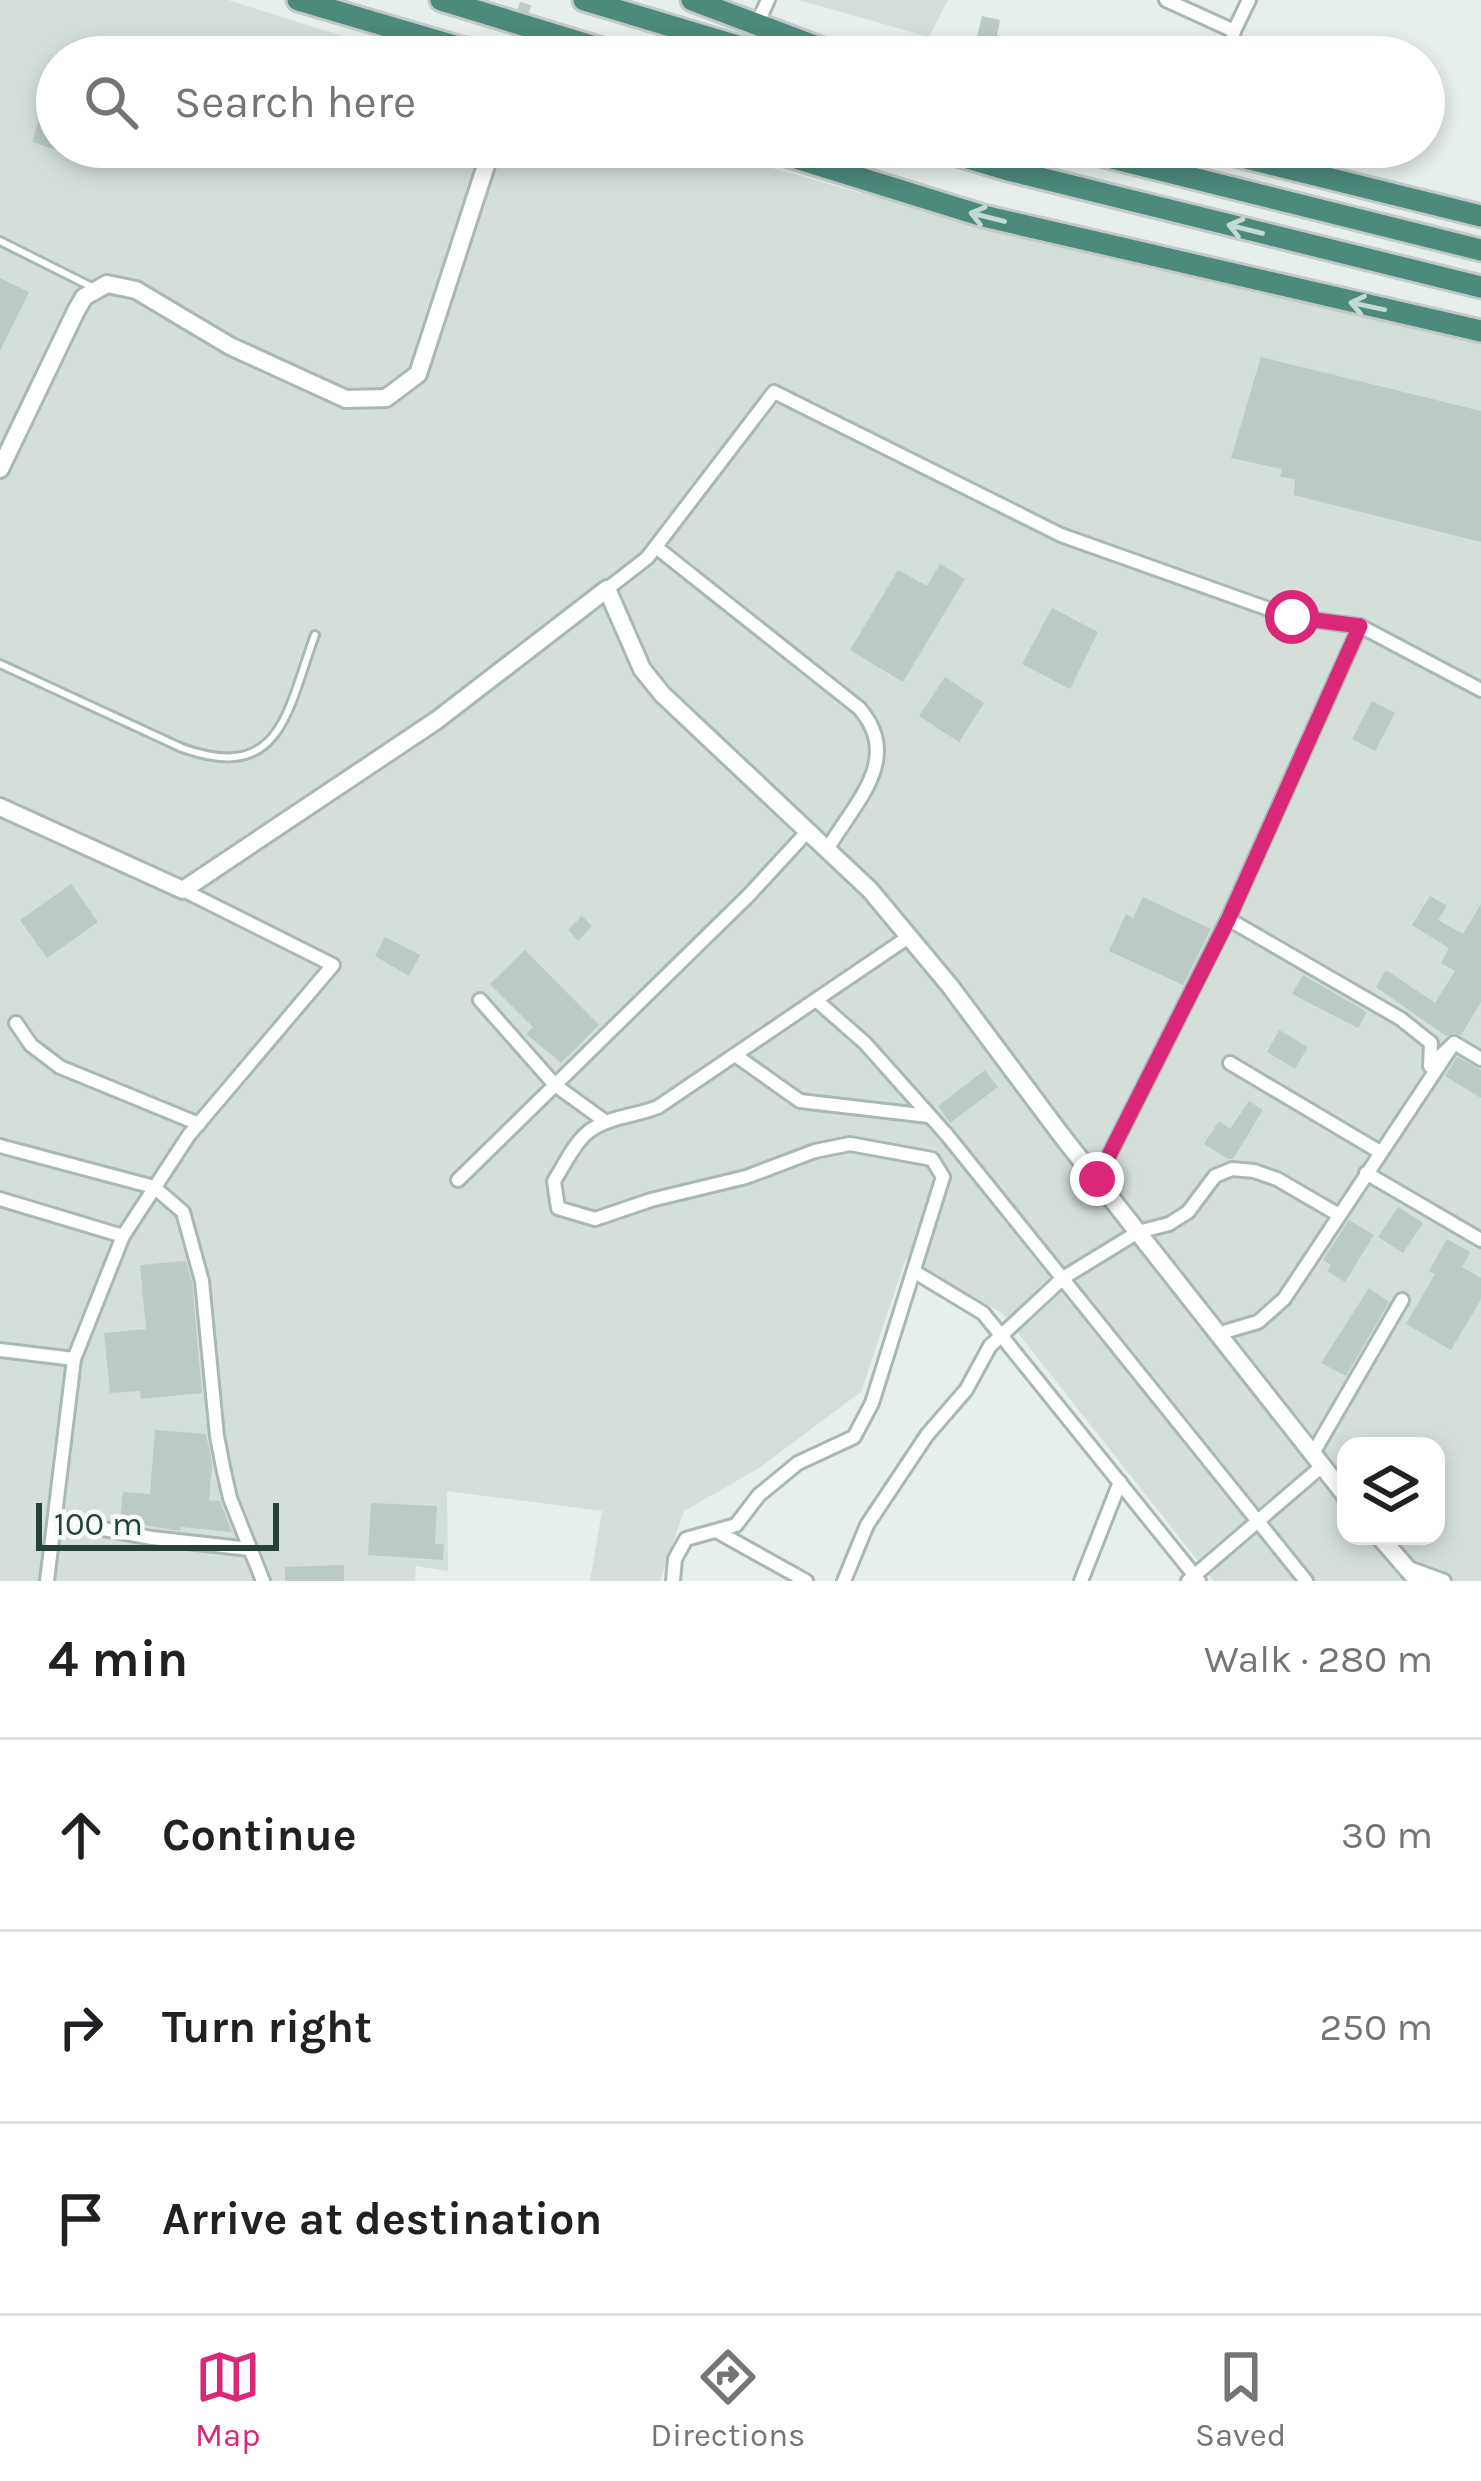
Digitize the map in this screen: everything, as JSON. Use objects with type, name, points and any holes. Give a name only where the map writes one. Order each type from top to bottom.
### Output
[{"type":"highway","points":[[298,0],[435,36]]},
{"type":"highway","points":[[441,0],[559,36]]},
{"type":"highway","points":[[584,0],[704,36]]},
{"type":"highway","points":[[692,0],[789,36]]},
{"type":"highway","points":[[828,168],[983,216],[1481,331]]},
{"type":"highway","points":[[1001,168],[1481,287]]},
{"type":"highway","points":[[1152,168],[1481,250]]},
{"type":"highway","points":[[1287,168],[1481,217]]},
{"type":"street","points":[[757,24],[768,0]]},
{"type":"street","points":[[1166,0],[1234,32]]},
{"type":"street","points":[[1233,36],[1249,0]]},
{"type":"street","points":[[0,469],[76,311],[107,284],[136,290],[230,346],[346,399],[386,398],[418,374],[485,168]]},
{"type":"street","points":[[183,890],[437,720],[608,589],[656,547],[774,392],[1061,536],[1292,617],[1360,626],[1481,690]]},
{"type":"street","points":[[656,547],[859,708],[875,726],[879,757],[828,848]]},
{"type":"street","points":[[608,589],[652,682],[870,890],[950,986],[1337,1485]]},
{"type":"street","points":[[1097,1179],[1228,920],[1360,626]]},
{"type":"street","points":[[0,807],[333,965],[166,1165],[122,1236],[74,1359],[47,1581]]},
{"type":"street","points":[[458,1180],[807,832]]},
{"type":"street","points":[[1228,920],[1401,1019],[1431,1043],[1430,1066],[1454,1043]]},
{"type":"street","points":[[673,1581],[675,1558],[686,1539],[736,1525],[759,1495],[799,1463],[854,1437],[872,1403],[944,1178],[932,1159],[850,1144],[595,1219],[558,1208],[554,1181],[586,1134],[606,1122],[658,1107],[908,938]]},
{"type":"street","points":[[480,1000],[555,1085],[606,1122]]},
{"type":"street","points":[[817,1000],[865,1043],[1048,1256],[1306,1581]]},
{"type":"street","points":[[16,1023],[31,1045],[60,1067],[199,1124]]},
{"type":"street","points":[[1454,1043],[1481,1059]]},
{"type":"street","points":[[1217,1334],[1258,1322],[1284,1299],[1454,1043]]},
{"type":"street","points":[[735,1055],[800,1101],[931,1117]]},
{"type":"street","points":[[1230,1063],[1380,1152]]},
{"type":"street","points":[[0,1146],[154,1187],[183,1212],[197,1262],[212,1355],[217,1436],[230,1498],[263,1581]]},
{"type":"street","points":[[844,1581],[867,1525],[927,1435],[966,1390],[990,1346],[1063,1278],[1138,1232],[1169,1224],[1188,1212],[1215,1176],[1232,1169],[1277,1179],[1339,1215]]},
{"type":"street","points":[[1366,1173],[1481,1240]]},
{"type":"street","points":[[0,1199],[122,1236]]},
{"type":"street","points":[[915,1272],[982,1313],[1002,1335],[1194,1579],[1317,1461],[1402,1300]]},
{"type":"street","points":[[0,1350],[74,1359]]},
{"type":"street","points":[[1082,1581],[1120,1482]]},
{"type":"street","points":[[55,1520],[250,1549]]},
{"type":"street","points":[[718,1532],[806,1581]]},
{"type":"street","points":[[1387,1545],[1412,1574],[1444,1581]]},
{"type":"lane","points":[[0,241],[96,289]]},
{"type":"lane","points":[[0,664],[182,748],[232,761],[267,745],[315,634]]},
{"type":"shaded area","points":[[0,0],[228,0],[342,36],[36,36],[36,168],[771,168],[1481,344],[1481,1581],[1214,1581],[1002,1313],[906,1258],[861,1392],[759,1468],[684,1511],[660,1581],[590,1581],[602,1511],[447,1491],[448,1571],[416,1566],[415,1581],[0,1581]]},
{"type":"shaded area","points":[[799,0],[948,0],[925,36]]},
{"type":"building","points":[[982,16],[1000,20],[997,36],[977,36]]},
{"type":"building","points":[[0,278],[29,292],[0,351]]},
{"type":"building","points":[[1261,357],[1481,411],[1481,542],[1294,495],[1295,479],[1280,477],[1282,469],[1231,458]]},
{"type":"building","points":[[940,564],[965,579],[903,682],[850,650],[898,570],[927,586]]},
{"type":"building","points":[[1052,608],[1098,632],[1070,689],[1022,664]]},
{"type":"building","points":[[945,677],[984,703],[959,742],[919,716]]},
{"type":"building","points":[[1372,701],[1395,713],[1375,751],[1352,739]]},
{"type":"building","points":[[71,884],[98,922],[47,958],[20,920]]},
{"type":"building","points":[[1430,896],[1447,906],[1438,920],[1463,934],[1481,904],[1481,1002],[1461,1035],[1446,1036],[1376,987],[1386,970],[1435,1003],[1455,971],[1441,963],[1449,948],[1412,925]]},
{"type":"building","points":[[1143,897],[1211,929],[1183,985],[1109,951],[1126,914],[1133,918]]},
{"type":"building","points":[[582,916],[592,926],[578,941],[568,930]]},
{"type":"building","points":[[385,937],[420,955],[409,976],[375,956]]},
{"type":"building","points":[[525,950],[599,1025],[561,1063],[526,1034],[533,1027],[490,984]]},
{"type":"building","points":[[1303,975],[1367,1012],[1358,1028],[1292,994]]},
{"type":"building","points":[[1279,1030],[1308,1047],[1295,1069],[1267,1052]]},
{"type":"building","points":[[1457,1057],[1481,1070],[1481,1098],[1445,1076]]},
{"type":"building","points":[[985,1070],[998,1087],[950,1123],[938,1106]]},
{"type":"building","points":[[1249,1101],[1263,1110],[1233,1159],[1204,1144],[1219,1121],[1230,1129]]},
{"type":"building","points":[[1398,1207],[1423,1223],[1403,1253],[1378,1237]]},
{"type":"building","points":[[1349,1220],[1374,1235],[1345,1282],[1327,1271],[1331,1265],[1323,1260]]},
{"type":"building","points":[[1447,1239],[1470,1252],[1462,1267],[1481,1278],[1481,1299],[1451,1350],[1406,1324],[1435,1274],[1429,1271]]},
{"type":"building","points":[[186,1261],[202,1393],[141,1399],[140,1391],[110,1393],[104,1333],[146,1329],[140,1265]]},
{"type":"building","points":[[1369,1288],[1389,1302],[1346,1376],[1321,1363]]},
{"type":"building","points":[[155,1430],[206,1434],[212,1464],[209,1500],[220,1501],[232,1532],[181,1527],[180,1531],[120,1521],[123,1492],[150,1494]]},
{"type":"building","points":[[371,1503],[437,1506],[435,1544],[444,1544],[443,1560],[368,1555]]},
{"type":"building","points":[[344,1565],[344,1581],[285,1581],[285,1567]]},
{"type":"tunnel","points":[[515,36],[527,0]]},
{"type":"route","points":[[1097,1179],[1228,920],[1360,626],[1292,617]]}]
